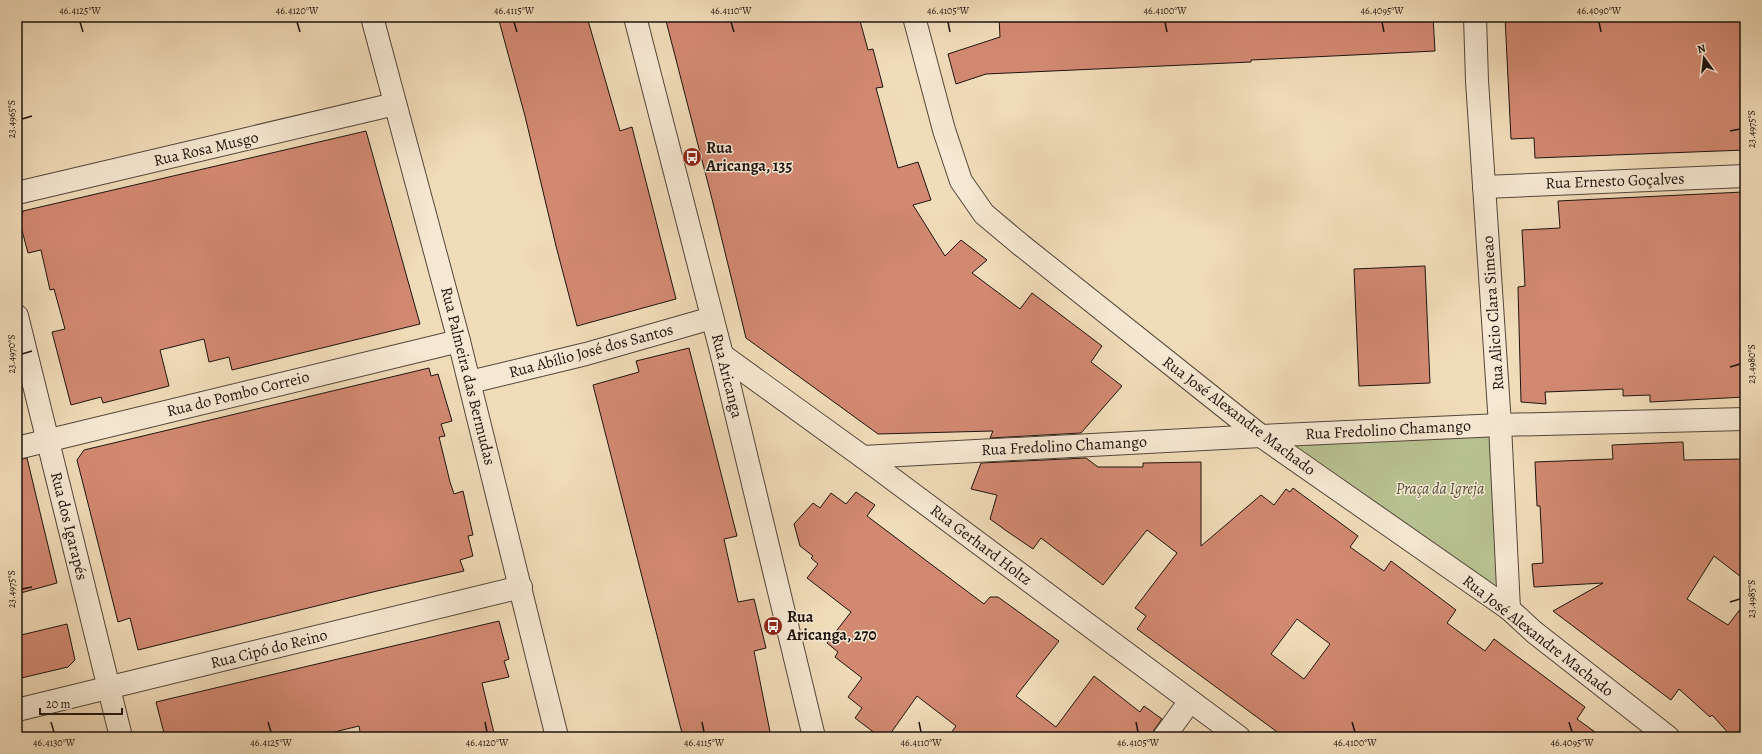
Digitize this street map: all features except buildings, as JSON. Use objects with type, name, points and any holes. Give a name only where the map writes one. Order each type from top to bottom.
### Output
[{"type":"street","name":"Rua Palmeira das Bermudas","points":[[372,17],[470,382],[557,737]]},
{"type":"street","name":"Rua Aricanga","points":[[634,17],[722,355],[814,737]]},
{"type":"street","name":"Rua José Alexandre Machado","points":[[914,17],[944,130],[961,181],[984,214],[1261,436],[1509,609],[1534,632],[1668,737]]},
{"type":"street","name":"Rua Alicio Clara Simeao","points":[[1475,17],[1484,187],[1500,425],[1509,609]]},
{"type":"street","name":"Rua Rosa Musgo","points":[[17,193],[395,104]]},
{"type":"street","name":"Rua Ernesto Goçalves","points":[[1484,187],[1745,176]]},
{"type":"street","name":"Rua dos Igarapés","points":[[17,316],[121,737]]},
{"type":"street","name":"Rua Abílio José dos Santos","points":[[470,382],[586,354],[712,318]]},
{"type":"street","name":"Rua do Pombo Correio","points":[[17,448],[459,341]]},
{"type":"street","name":"Rua Gerhard Holtz","points":[[722,355],[863,457],[1239,737]]},
{"type":"street","name":"Rua Fredolino Chamango","points":[[863,457],[1500,425],[1745,420]]},
{"type":"street","name":"Rua Cipó do Reino","points":[[17,710],[521,587]]},
{"type":"street","points":[[1164,737],[1190,701]]},
{"type":"green space","name":"Praça da Igreja","points":[[1493,431],[1503,599],[1265,438]]},
{"type":"place","name":"Rua Aricanga, 135","points":[[692,157]]},
{"type":"place","name":"Rua Aricanga, 270","points":[[773,626]]}]
